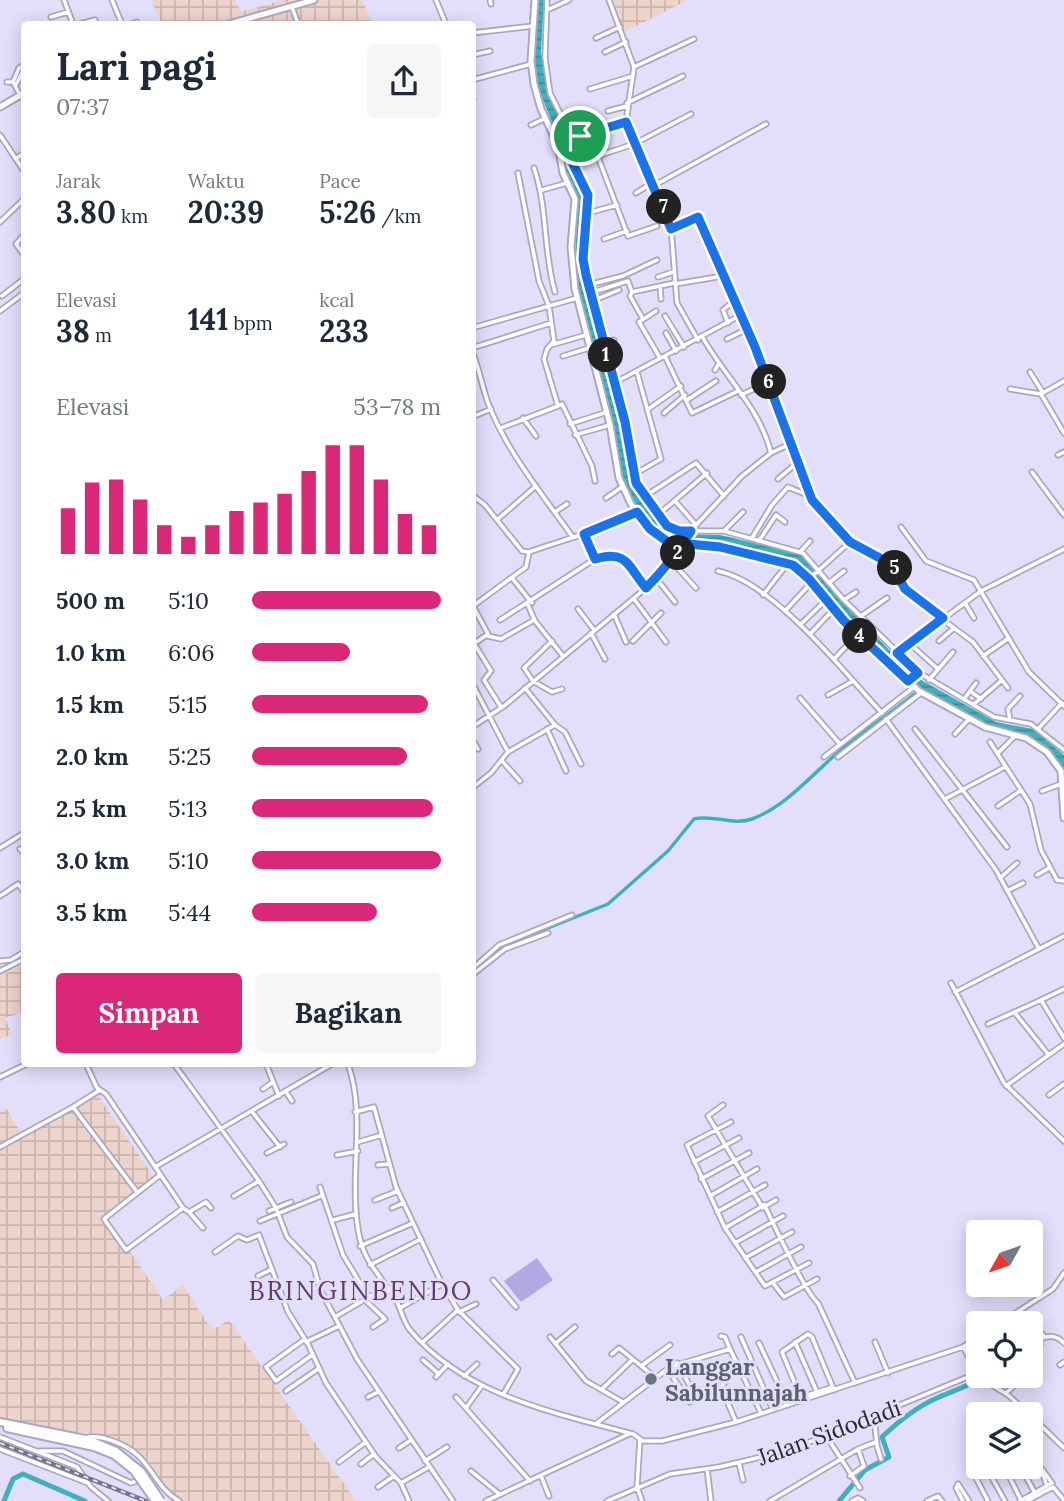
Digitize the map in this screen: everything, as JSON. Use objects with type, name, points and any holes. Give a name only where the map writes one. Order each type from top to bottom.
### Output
[{"type":"highway","points":[[0,1424],[82,1439],[115,1453],[141,1471],[161,1501]]},
{"type":"highway","points":[[0,1424],[115,1453],[134,1471],[155,1501]]},
{"type":"main road","points":[[240,21],[314,0]]},
{"type":"main road","points":[[535,0],[531,64],[538,100],[555,136],[560,164],[575,199],[571,258],[577,299],[607,412],[622,487],[637,512],[661,538],[683,545],[720,547],[789,562],[810,580],[834,610],[917,690],[989,729],[1016,735],[1047,752],[1059,768],[1063,783],[1064,818]]},
{"type":"main road","points":[[0,107],[21,95]]},
{"type":"street","points":[[65,0],[72,21]]},
{"type":"street","points":[[112,0],[121,21]]},
{"type":"street","points":[[436,0],[445,21]]},
{"type":"street","points":[[547,0],[545,58],[548,85],[570,139],[573,164],[587,190],[588,213],[583,259],[627,435],[633,475],[644,497],[672,529],[690,532],[724,531],[800,552],[916,674],[994,717],[1029,724],[1064,750]]},
{"type":"street","points":[[547,10],[569,0]]},
{"type":"street","points":[[609,0],[634,67],[626,122],[671,229],[677,306],[757,415],[771,453]]},
{"type":"street","points":[[292,7],[297,21]]},
{"type":"street","points":[[51,16],[68,12]]},
{"type":"street","points":[[476,33],[533,26]]},
{"type":"street","points":[[596,38],[620,27]]},
{"type":"street","points":[[634,67],[694,38]]},
{"type":"street","points":[[604,52],[626,42]]},
{"type":"street","points":[[476,54],[491,51]]},
{"type":"street","points":[[476,79],[531,64]]},
{"type":"street","points":[[14,84],[21,68]]},
{"type":"street","points":[[590,89],[633,76]]},
{"type":"street","points":[[608,111],[627,105],[683,76]]},
{"type":"street","points":[[7,82],[14,84],[21,93]]},
{"type":"street","points":[[573,164],[634,144],[691,114]]},
{"type":"street","points":[[531,125],[546,118]]},
{"type":"street","points":[[570,139],[626,122]]},
{"type":"street","points":[[636,193],[766,124]]},
{"type":"street","points":[[0,135],[21,165]]},
{"type":"street","points":[[17,158],[21,155]]},
{"type":"street","points":[[598,157],[629,237],[657,226]]},
{"type":"street","points":[[534,168],[542,190],[547,262],[555,292]]},
{"type":"street","points":[[518,173],[539,281],[549,306],[554,339],[544,362],[558,405]]},
{"type":"street","points":[[542,190],[568,183]]},
{"type":"street","points":[[0,222],[21,202]]},
{"type":"street","points":[[588,213],[617,205]]},
{"type":"street","points":[[671,229],[699,218],[769,382],[790,444],[816,505],[850,542],[891,564],[905,589],[973,642],[1008,688]]},
{"type":"street","points":[[604,239],[627,231]]},
{"type":"street","points":[[588,285],[622,276],[657,260]]},
{"type":"street","points":[[658,277],[673,272]]},
{"type":"street","points":[[632,292],[723,276]]},
{"type":"street","points":[[2,296],[21,281]]},
{"type":"street","points":[[590,293],[626,281],[632,292],[630,296],[643,319]]},
{"type":"street","points":[[660,286],[661,299]]},
{"type":"street","points":[[593,301],[619,290]]},
{"type":"street","points":[[0,311],[21,295]]},
{"type":"street","points":[[476,327],[577,299]]},
{"type":"street","points":[[728,323],[723,310],[734,301]]},
{"type":"street","points":[[656,311],[639,324],[660,359]]},
{"type":"street","points":[[614,383],[741,315]]},
{"type":"street","points":[[665,316],[684,347]]},
{"type":"street","points":[[476,349],[551,323]]},
{"type":"street","points":[[727,339],[747,329]]},
{"type":"street","points":[[666,333],[676,351]]},
{"type":"street","points":[[549,346],[586,335]]},
{"type":"street","points":[[603,344],[614,340]]},
{"type":"street","points":[[563,356],[589,348]]},
{"type":"street","points":[[665,356],[691,412],[696,413],[769,382]]},
{"type":"street","points":[[476,361],[491,409],[518,462],[572,536]]},
{"type":"street","points":[[715,370],[718,365]]},
{"type":"street","points":[[633,475],[661,460],[657,436],[637,372]]},
{"type":"street","points":[[1030,372],[1064,433]]},
{"type":"street","points":[[664,414],[686,397],[716,381]]},
{"type":"street","points":[[1010,389],[1042,394],[1064,381]]},
{"type":"street","points":[[648,410],[681,386]]},
{"type":"street","points":[[501,428],[562,404],[575,436],[592,466],[595,481]]},
{"type":"street","points":[[476,415],[491,409]]},
{"type":"street","points":[[570,424],[607,412]]},
{"type":"street","points":[[523,418],[536,436]]},
{"type":"street","points":[[575,436],[610,425]]},
{"type":"street","points":[[476,724],[525,688],[646,588],[672,562],[696,524],[724,496],[771,453],[790,444]]},
{"type":"street","points":[[1058,455],[1064,452]]},
{"type":"street","points":[[778,479],[798,462]]},
{"type":"street","points":[[644,497],[695,463],[707,473],[724,496]]},
{"type":"street","points":[[1032,472],[1064,514]]},
{"type":"street","points":[[658,516],[707,473]]},
{"type":"street","points":[[497,520],[536,486]]},
{"type":"street","points":[[606,498],[622,487]]},
{"type":"street","points":[[752,539],[772,505],[787,489],[805,494],[809,492]]},
{"type":"street","points":[[476,499],[522,551],[529,552],[584,534],[637,512]]},
{"type":"street","points":[[675,500],[696,524]]},
{"type":"street","points":[[555,512],[566,504]]},
{"type":"street","points":[[724,531],[743,512]]},
{"type":"street","points":[[760,541],[776,515],[785,522]]},
{"type":"street","points":[[901,527],[926,561],[970,577],[1038,683],[1063,704],[1038,729]]},
{"type":"street","points":[[584,534],[595,559]]},
{"type":"street","points":[[800,552],[810,541]]},
{"type":"street","points":[[785,611],[810,580],[850,542]]},
{"type":"street","points":[[897,653],[981,591],[1064,548]]},
{"type":"street","points":[[476,605],[528,565],[529,552]]},
{"type":"street","points":[[500,621],[530,604],[595,559],[609,555],[625,559],[646,588]]},
{"type":"street","points":[[672,562],[696,588]]},
{"type":"street","points":[[763,595],[789,562]]},
{"type":"street","points":[[718,571],[739,579],[785,611],[835,659],[881,713]]},
{"type":"street","points":[[830,582],[845,571]]},
{"type":"street","points":[[512,578],[530,604],[534,620],[563,656]]},
{"type":"street","points":[[656,578],[675,602]]},
{"type":"street","points":[[844,600],[856,592]]},
{"type":"street","points":[[633,598],[666,642]]},
{"type":"street","points":[[860,616],[887,598]]},
{"type":"street","points":[[800,625],[826,600]]},
{"type":"street","points":[[965,603],[974,618]]},
{"type":"street","points":[[578,609],[593,631],[605,659]]},
{"type":"street","points":[[476,610],[488,636]]},
{"type":"street","points":[[810,634],[834,610]]},
{"type":"street","points":[[633,641],[652,625],[661,613]]},
{"type":"street","points":[[614,614],[626,642]]},
{"type":"street","points":[[476,644],[488,636],[501,639],[534,620]]},
{"type":"street","points":[[939,641],[954,628]]},
{"type":"street","points":[[835,659],[858,634]]},
{"type":"street","points":[[983,656],[1009,638]]},
{"type":"street","points":[[552,641],[524,666],[533,681],[552,692],[562,689]]},
{"type":"street","points":[[909,643],[938,668]]},
{"type":"street","points":[[476,648],[491,671],[485,680],[501,707]]},
{"type":"street","points":[[929,680],[953,652]]},
{"type":"street","points":[[909,680],[916,674]]},
{"type":"street","points":[[974,704],[1002,680]]},
{"type":"street","points":[[828,695],[853,681]]},
{"type":"street","points":[[964,699],[976,683]]},
{"type":"street","points":[[525,688],[555,725],[565,732],[582,764]]},
{"type":"street","points":[[824,757],[881,713],[917,690]]},
{"type":"street","points":[[838,757],[887,719],[917,690]]},
{"type":"street","points":[[971,691],[981,699]]},
{"type":"street","points":[[476,692],[508,752]]},
{"type":"street","points":[[1010,720],[1008,709],[1020,696]]},
{"type":"street","points":[[800,698],[840,744]]},
{"type":"street","points":[[955,734],[970,718]]},
{"type":"street","points":[[887,719],[1000,878],[1039,949]]},
{"type":"street","points":[[476,784],[508,752],[555,725]]},
{"type":"street","points":[[547,729],[566,771]]},
{"type":"street","points":[[915,729],[1007,847]]},
{"type":"street","points":[[998,753],[1016,735]]},
{"type":"street","points":[[990,742],[1030,804],[1041,850],[1049,868],[1057,880],[1064,881]]},
{"type":"street","points":[[476,745],[478,749]]},
{"type":"street","points":[[502,761],[520,781]]},
{"type":"street","points":[[945,799],[1005,767]]},
{"type":"street","points":[[1042,790],[1063,783]]},
{"type":"street","points":[[998,806],[1020,791]]},
{"type":"street","points":[[0,848],[21,835]]},
{"type":"street","points":[[1000,878],[1017,863]]},
{"type":"street","points":[[1037,875],[1049,868]]},
{"type":"street","points":[[1007,891],[1023,883]]},
{"type":"street","points":[[0,896],[18,884],[21,887]]},
{"type":"street","points":[[476,965],[499,945],[572,915]]},
{"type":"street","points":[[476,972],[505,948],[548,933]]},
{"type":"street","points":[[956,992],[1064,936]]},
{"type":"street","points":[[0,961],[21,957]]},
{"type":"street","points":[[0,971],[21,957]]},
{"type":"street","points":[[951,983],[1006,1086],[1064,1141]]},
{"type":"street","points":[[988,1024],[1064,989]]},
{"type":"street","points":[[1041,1000],[1064,1038]]},
{"type":"street","points":[[1015,1013],[1048,1054]]},
{"type":"street","points":[[1006,1086],[1064,1044]]},
{"type":"street","points":[[0,1077],[21,1067]]},
{"type":"street","points":[[88,1067],[100,1090],[106,1094],[183,1208],[203,1228]]},
{"type":"street","points":[[176,1067],[259,1181],[277,1210],[287,1237],[313,1264],[320,1289],[339,1326],[378,1392],[453,1501]]},
{"type":"street","points":[[267,1067],[279,1096]]},
{"type":"street","points":[[155,1167],[306,1083],[328,1067]]},
{"type":"street","points":[[349,1067],[355,1088],[358,1143],[356,1214],[360,1246],[369,1266],[400,1308],[407,1325],[448,1364],[481,1387],[638,1437],[637,1487],[642,1501]]},
{"type":"street","points":[[263,1089],[273,1082]]},
{"type":"street","points":[[1049,1095],[1064,1084]]},
{"type":"street","points":[[0,1147],[100,1090]]},
{"type":"street","points":[[286,1092],[292,1101]]},
{"type":"street","points":[[723,1105],[707,1115],[751,1192],[764,1206],[798,1269],[809,1296],[818,1303],[855,1383]]},
{"type":"street","points":[[73,1107],[137,1192]]},
{"type":"street","points":[[355,1110],[373,1107],[398,1191],[442,1284],[459,1311],[518,1369],[503,1395]]},
{"type":"street","points":[[253,1112],[282,1146],[267,1153]]},
{"type":"street","points":[[731,1122],[687,1146],[725,1228],[765,1286],[809,1263]]},
{"type":"street","points":[[358,1143],[382,1135]]},
{"type":"street","points":[[694,1162],[739,1138]]},
{"type":"street","points":[[337,1156],[358,1151]]},
{"type":"street","points":[[701,1180],[749,1153]]},
{"type":"street","points":[[378,1165],[389,1164]]},
{"type":"street","points":[[710,1196],[757,1169]]},
{"type":"street","points":[[160,1175],[104,1219],[126,1250],[183,1208]]},
{"type":"street","points":[[234,1196],[259,1181]]},
{"type":"street","points":[[717,1212],[765,1185]]},
{"type":"street","points":[[320,1187],[343,1255],[367,1299],[385,1319],[373,1327]]},
{"type":"street","points":[[375,1200],[398,1191]]},
{"type":"street","points":[[269,1211],[321,1196]]},
{"type":"street","points":[[764,1206],[769,1198]]},
{"type":"street","points":[[725,1228],[776,1200]]},
{"type":"street","points":[[189,1212],[205,1202],[211,1208]]},
{"type":"street","points":[[260,1221],[291,1202]]},
{"type":"street","points":[[392,1208],[403,1203]]},
{"type":"street","points":[[333,1220],[356,1214]]},
{"type":"street","points":[[735,1243],[783,1216]]},
{"type":"street","points":[[360,1246],[412,1223]]},
{"type":"street","points":[[745,1258],[792,1232]]},
{"type":"street","points":[[215,1252],[238,1236],[247,1240],[258,1235],[288,1312],[318,1369],[374,1454],[401,1483],[409,1501]]},
{"type":"street","points":[[369,1266],[421,1239]]},
{"type":"street","points":[[756,1272],[802,1247]]},
{"type":"street","points":[[258,1276],[272,1269]]},
{"type":"street","points":[[1047,1338],[1020,1310],[1053,1289],[1064,1273]]},
{"type":"street","points":[[773,1283],[782,1297],[817,1279]]},
{"type":"street","points":[[493,1280],[516,1307]]},
{"type":"street","points":[[400,1308],[442,1284]]},
{"type":"street","points":[[335,1317],[386,1287]]},
{"type":"street","points":[[422,1342],[459,1311],[476,1304]]},
{"type":"street","points":[[312,1355],[276,1381],[266,1367],[305,1340],[339,1326]]},
{"type":"street","points":[[556,1343],[575,1327]]},
{"type":"street","points":[[811,1335],[834,1389],[817,1392],[802,1399],[782,1354],[783,1350],[795,1342],[811,1335]]},
{"type":"street","points":[[721,1336],[725,1337],[761,1413]]},
{"type":"street","points":[[550,1337],[586,1381],[624,1402]]},
{"type":"street","points":[[741,1337],[773,1409]]},
{"type":"street","points":[[1043,1339],[1061,1340]]},
{"type":"street","points":[[795,1342],[817,1392]]},
{"type":"street","points":[[874,1342],[888,1373]]},
{"type":"street","points":[[760,1343],[788,1405]]},
{"type":"street","points":[[641,1366],[670,1345]]},
{"type":"street","points":[[964,1347],[966,1351]]},
{"type":"street","name":"Jalan Sidodadi","points":[[638,1437],[662,1441],[736,1422],[964,1347]]},
{"type":"street","points":[[611,1354],[619,1348],[656,1378]]},
{"type":"street","points":[[597,1423],[677,1363],[730,1349]]},
{"type":"street","points":[[423,1360],[438,1375],[448,1364]]},
{"type":"street","points":[[601,1389],[632,1360]]},
{"type":"street","points":[[667,1369],[690,1402],[697,1398],[677,1363]]},
{"type":"street","points":[[464,1376],[477,1364]]},
{"type":"street","points":[[286,1391],[318,1369]]},
{"type":"street","points":[[726,1381],[721,1387],[736,1422]]},
{"type":"street","name":"Jalan Sidodadi","points":[[607,1501],[670,1474],[739,1463],[790,1450],[966,1381]]},
{"type":"street","points":[[466,1408],[481,1387]]},
{"type":"street","points":[[997,1388],[1015,1402]]},
{"type":"street","points":[[1005,1393],[1011,1388]]},
{"type":"street","points":[[368,1397],[378,1392]]},
{"type":"street","points":[[456,1397],[530,1481]]},
{"type":"street","points":[[874,1416],[876,1442],[881,1459]]},
{"type":"street","points":[[1043,1428],[1064,1448]]},
{"type":"street","points":[[486,1501],[498,1493],[530,1481],[631,1433]]},
{"type":"street","points":[[825,1434],[857,1485]]},
{"type":"street","points":[[82,1439],[92,1436],[121,1445],[142,1457],[169,1494],[179,1501]]},
{"type":"street","points":[[0,1437],[77,1467],[88,1483],[108,1501]]},
{"type":"street","points":[[399,1448],[411,1440]]},
{"type":"street","points":[[339,1462],[366,1442]]},
{"type":"street","points":[[770,1501],[858,1449],[876,1442]]},
{"type":"street","points":[[425,1461],[447,1447]]},
{"type":"street","points":[[0,1449],[88,1483]]},
{"type":"street","points":[[850,1476],[864,1466],[858,1449]]},
{"type":"street","points":[[38,1451],[64,1451],[131,1483],[152,1471]]},
{"type":"street","points":[[361,1464],[374,1454]]},
{"type":"street","points":[[739,1463],[743,1480]]},
{"type":"street","points":[[401,1483],[429,1467]]},
{"type":"street","points":[[707,1469],[710,1501]]},
{"type":"street","points":[[988,1501],[975,1476],[986,1469],[1005,1501]]},
{"type":"street","points":[[471,1471],[498,1493]]},
{"type":"street","points":[[1010,1479],[1021,1501],[1047,1486],[1043,1475]]},
{"type":"street","points":[[378,1487],[394,1476]]},
{"type":"street","points":[[541,1476],[549,1496]]},
{"type":"street","points":[[1027,1479],[1035,1493]]},
{"type":"street","points":[[963,1501],[956,1488],[958,1484],[969,1501]]},
{"type":"street","points":[[1028,1501],[1054,1488],[1064,1500]]},
{"type":"street","points":[[1041,1493],[1046,1501]]},
{"type":"street","points":[[927,1501],[937,1496],[942,1501]]},
{"type":"street","points":[[852,1501],[858,1498],[863,1501]]},
{"type":"shaded area","points":[[151,0],[235,0],[241,12],[282,0],[363,0],[371,21],[161,21]]},
{"type":"shaded area","points":[[537,0],[544,0],[541,52],[545,77],[553,106],[567,133],[569,153],[585,187],[588,203],[580,263],[614,397],[631,484],[666,529],[681,534],[720,535],[797,553],[813,565],[835,595],[916,677],[996,722],[1033,729],[1064,755],[1064,777],[1052,753],[1044,746],[978,723],[916,687],[914,682],[838,613],[790,561],[716,545],[670,542],[653,529],[632,503],[622,476],[617,442],[574,275],[578,205],[576,192],[563,166],[558,137],[537,85],[533,58]]},
{"type":"shaded area","points":[[610,0],[688,0],[624,32]]},
{"type":"shaded area","points":[[21,966],[21,1013],[5,1018],[12,1035],[0,1039],[0,976]]},
{"type":"shaded area","points":[[97,1094],[156,1180],[108,1219],[163,1300],[183,1285],[212,1330],[229,1320],[356,1501],[170,1501],[146,1458],[113,1440],[88,1433],[40,1429],[0,1419],[0,1111],[6,1108],[21,1133]]},
{"type":"shaded area","points":[[537,1258],[553,1280],[521,1302],[504,1281]]},
{"type":"waterway","points":[[476,968],[493,953],[513,942],[608,904],[668,851],[694,819],[745,821],[777,806],[850,742],[918,691]]},
{"type":"waterway","points":[[16,958],[21,956]]},
{"type":"waterway","points":[[839,1501],[865,1470],[889,1457],[882,1437],[895,1425],[922,1406],[966,1386]]},
{"type":"waterway","points":[[4,1501],[13,1479],[23,1474],[85,1501]]},
{"type":"railway","points":[[0,1443],[146,1501]]},
{"type":"place","name":"Langgar Sabilunnajah","points":[[651,1379]]},
{"type":"district","name":"BRINGINBENDO","points":[[361,1290]]},
{"type":"route","points":[[580,136],[570,139],[573,164],[588,195],[583,259],[602,342],[625,422],[633,475],[638,489],[667,526],[679,531],[691,531],[683,545],[672,562],[646,588],[620,556],[609,555],[595,559],[584,534],[637,512],[650,529],[668,542],[683,545],[720,547],[789,562],[802,571],[844,621],[908,681],[918,673],[897,653],[943,618],[912,597],[891,564],[850,542],[812,500],[755,347],[698,217],[671,229],[626,122],[580,136]]}]
